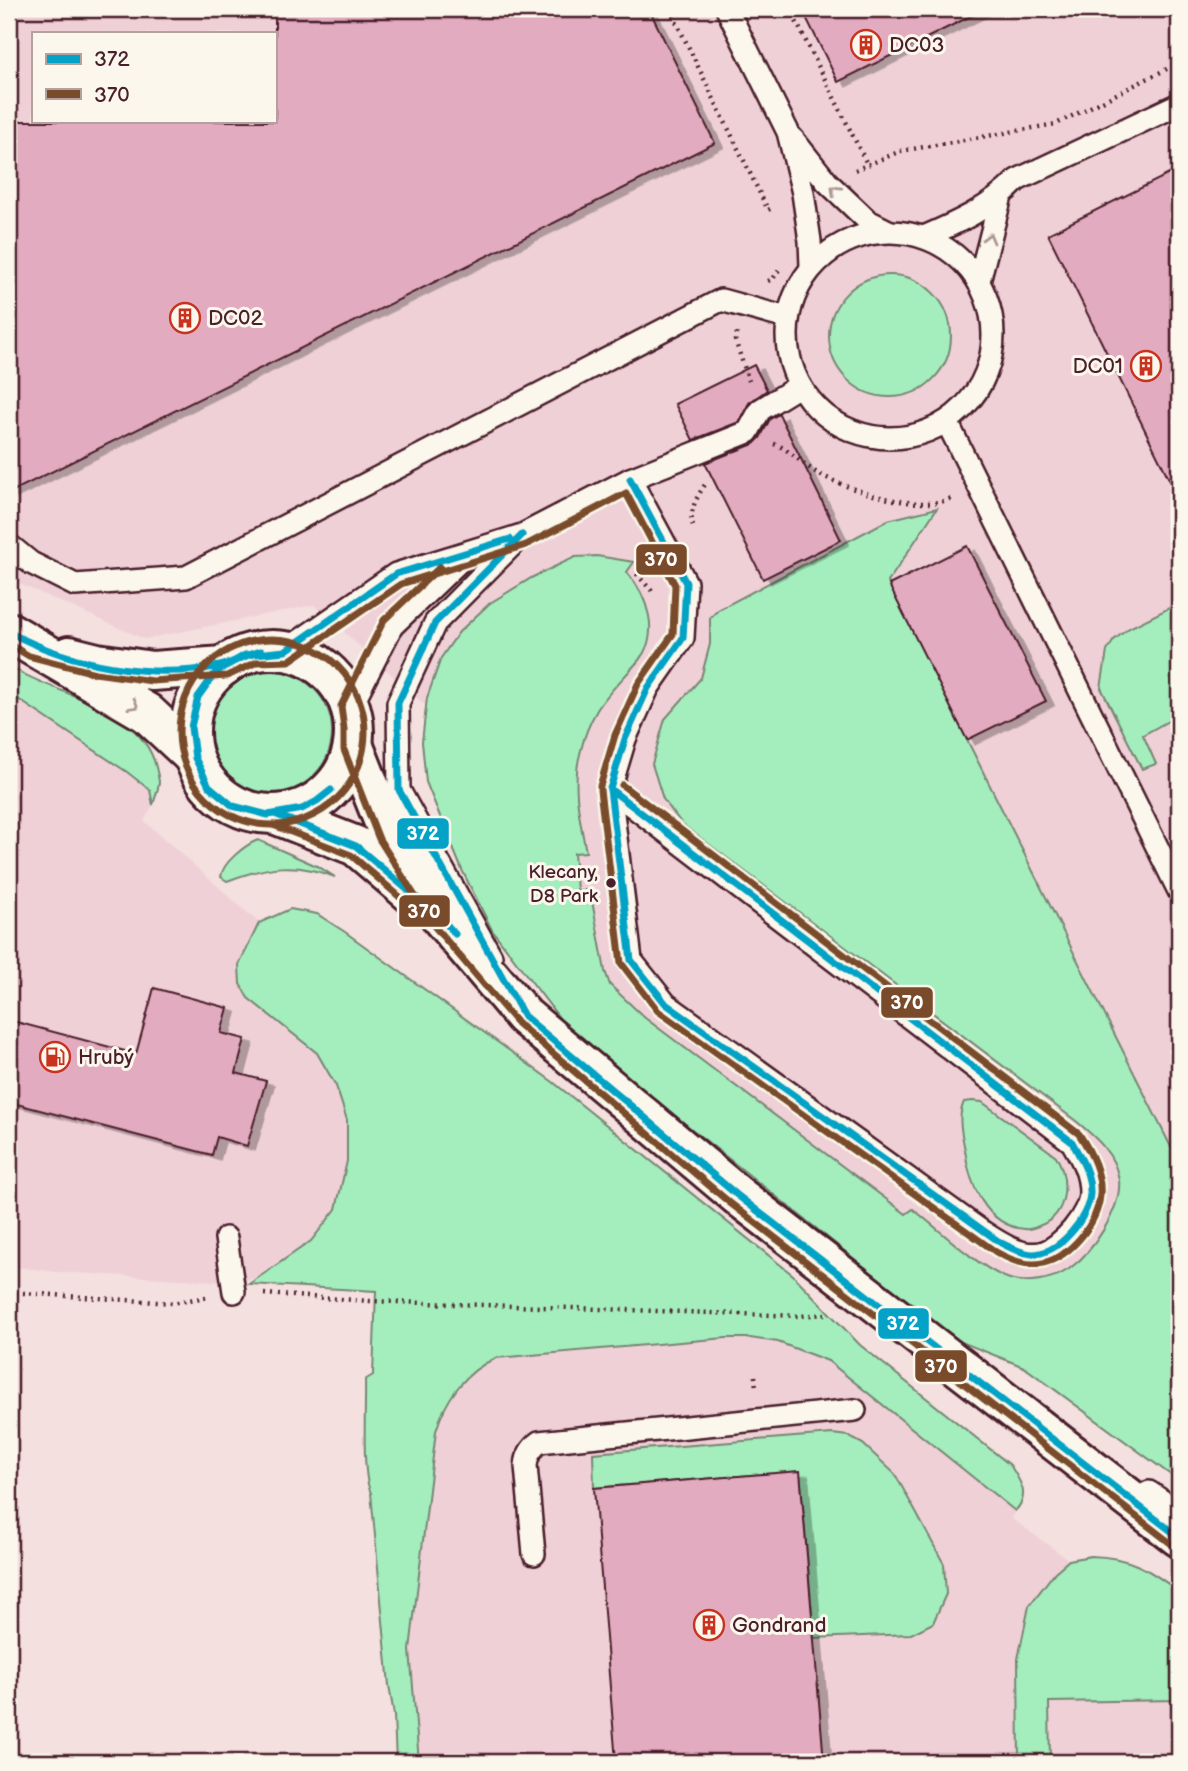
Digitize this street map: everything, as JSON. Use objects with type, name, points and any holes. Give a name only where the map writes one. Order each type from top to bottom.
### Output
[{"type":"main road","points":[[21,639],[97,663],[152,671],[224,666]]},
{"type":"main road","points":[[21,639],[147,713],[193,756]]},
{"type":"main road","points":[[277,815],[304,808],[326,795],[346,771],[354,747],[355,728],[351,706],[343,690],[319,664],[285,651],[255,652],[239,657],[212,676],[194,706],[190,731],[193,756],[206,782],[224,799],[245,810],[277,815],[356,846],[442,919]]},
{"type":"main road","points":[[354,747],[389,835],[442,919],[524,1016],[737,1195],[1179,1537]]},
{"type":"lane","points":[[727,9],[788,132],[827,182],[868,221],[888,231],[924,237],[956,254],[979,281],[991,311],[994,343],[987,373],[971,401],[947,422],[908,438],[865,436],[827,418],[799,386],[790,365],[785,341],[787,318],[811,266],[810,241],[803,193],[788,132]]},
{"type":"lane","points":[[924,237],[970,216],[1001,196],[1017,180],[1179,104]]},
{"type":"lane","points":[[979,281],[1001,196]]},
{"type":"lane","points":[[811,266],[846,241],[888,231]]},
{"type":"lane","points":[[9,545],[31,563],[75,584],[186,577],[721,300],[787,318]]},
{"type":"lane","points":[[285,651],[396,574],[522,535],[630,479],[748,432],[760,410],[799,386]]},
{"type":"lane","points":[[947,422],[1179,891]]},
{"type":"lane","points":[[610,789],[1072,1142],[1087,1168],[1091,1196],[1077,1224],[1061,1244],[1039,1254],[1010,1249],[980,1230],[666,1004],[631,960],[610,789],[625,739],[648,688],[683,638],[686,583],[630,479]]},
{"type":"lane","points":[[522,535],[435,623],[398,703],[399,790],[524,1016]]},
{"type":"lane","points":[[351,706],[392,626],[468,552]]},
{"type":"lane","points":[[226,1238],[234,1292]]},
{"type":"lane","points":[[990,1390],[1179,1512]]},
{"type":"lane","points":[[534,1554],[526,1466],[527,1457],[540,1442],[548,1439],[855,1410]]},
{"type":"path","points":[[670,9],[768,210],[803,193]]},
{"type":"path","points":[[790,9],[867,164]]},
{"type":"path","points":[[827,182],[901,151],[1056,124],[1179,63]]},
{"type":"path","points":[[764,449],[776,443],[810,469],[833,482],[888,499],[940,504],[978,485]]},
{"type":"path","points":[[655,602],[651,590],[635,572],[696,539],[690,519],[697,496],[708,481]]},
{"type":"path","points":[[9,1292],[172,1303],[234,1292],[370,1301],[800,1316],[839,1309],[861,1292]]},
{"type":"shaded area","points":[[9,9],[1179,9],[1179,1297],[955,1303],[611,1022],[443,721],[314,605],[144,639],[9,579]]},
{"type":"shaded area","points":[[9,693],[151,788],[153,805],[144,821],[259,923],[239,965],[248,998],[317,1053],[336,1086],[347,1120],[347,1161],[336,1209],[311,1241],[254,1279],[215,1281],[57,1272],[9,1266]]},
{"type":"shaded area","points":[[379,1317],[785,1328],[1015,1511],[1011,1518],[1069,1560],[1055,1572],[1018,1659],[1019,1762],[408,1762]]},
{"type":"shaded area","points":[[1179,1700],[1179,1762],[1050,1762],[1049,1701]]},
{"type":"green space","points":[[890,275],[913,279],[933,293],[947,313],[951,336],[947,359],[933,379],[913,393],[890,397],[867,393],[847,379],[833,359],[829,336],[833,313],[847,293],[867,279]]},
{"type":"green space","points":[[937,508],[888,582],[1171,1147],[1179,1144],[1179,1481],[1024,1367],[956,1340],[570,1032],[492,930],[462,870],[426,782],[422,742],[427,698],[441,658],[459,632],[490,603],[533,577],[575,557],[597,556],[634,562],[627,572],[640,592],[649,615],[649,638],[639,660],[606,697],[594,715],[582,745],[577,775],[586,852],[574,853],[577,890],[590,890],[610,985],[645,1018],[906,1214],[913,1209],[984,1266],[1007,1278],[1022,1281],[1039,1280],[1062,1273],[1078,1262],[1096,1241],[1116,1204],[1119,1191],[1117,1170],[1103,1146],[1076,1121],[682,824],[663,799],[652,764],[665,719],[701,678],[710,644],[710,618],[718,610],[888,520]]},
{"type":"green space","points":[[1179,603],[1179,715],[1143,735],[1156,764],[1142,769],[1101,688],[1107,651],[1114,640],[1129,628]]},
{"type":"green space","points":[[9,666],[94,705],[133,730],[147,746],[156,767],[159,783],[153,805],[150,790],[127,772],[9,693]]},
{"type":"green space","points":[[271,671],[294,676],[314,689],[327,709],[332,732],[327,755],[314,775],[294,788],[271,793],[248,788],[228,775],[215,755],[210,732],[215,709],[228,689],[248,676]]},
{"type":"green space","points":[[258,840],[335,877],[306,869],[281,867],[227,881],[221,877],[225,866],[235,855]]},
{"type":"green space","points":[[290,909],[317,914],[345,932],[553,1082],[793,1275],[860,1345],[1010,1465],[1022,1488],[1020,1505],[1015,1511],[828,1361],[778,1342],[726,1338],[496,1358],[475,1371],[458,1388],[445,1408],[436,1431],[410,1650],[419,1762],[396,1762],[394,1715],[365,1455],[365,1380],[373,1375],[376,1291],[249,1284],[311,1241],[336,1209],[347,1161],[347,1120],[336,1086],[317,1053],[248,998],[240,984],[239,965],[259,923]]},
{"type":"green space","points":[[964,1102],[982,1102],[1056,1156],[1063,1175],[1064,1195],[1057,1213],[1050,1220],[1029,1229],[1011,1226],[999,1220],[981,1200],[970,1175],[961,1126]]},
{"type":"green space","points":[[832,1434],[848,1436],[863,1444],[895,1474],[944,1564],[946,1594],[933,1623],[911,1634],[814,1638],[800,1471],[594,1488],[593,1453]]},
{"type":"green space","points":[[1091,1556],[1117,1559],[1138,1566],[1179,1592],[1179,1700],[1049,1702],[1050,1762],[1019,1762],[1018,1659],[1029,1606],[1055,1572],[1069,1560]]},
{"type":"building","name":"DC02","points":[[275,9],[649,9],[715,143],[9,493],[9,121],[276,122]]},
{"type":"building","name":"DC03","points":[[802,9],[985,9],[838,82]]},
{"type":"building","name":"DC01","points":[[1179,169],[1179,499],[1048,234]]},
{"type":"building","points":[[754,365],[767,390],[749,403],[739,422],[693,440],[675,404]]},
{"type":"building","points":[[779,414],[841,540],[763,579],[705,463],[754,444],[770,419]]},
{"type":"building","points":[[967,546],[1046,701],[967,740],[889,585]]},
{"type":"building","points":[[154,988],[228,1008],[221,1033],[245,1039],[236,1073],[266,1081],[247,1146],[217,1137],[212,1155],[9,1102],[9,1020],[136,1054]]},
{"type":"building","name":"Gondrand","points":[[800,1471],[824,1762],[616,1762],[594,1488]]},
{"type":"transit line","name":"372","points":[[610,789],[625,739],[648,688],[683,638],[686,583],[630,479]]},
{"type":"transit line","name":"370","points":[[9,644],[29,656],[95,673],[152,681],[227,676],[257,662],[289,661],[401,584],[526,545],[626,493],[675,585],[673,634],[638,684],[615,735],[600,786]]},
{"type":"transit line","name":"372","points":[[522,535],[435,623],[398,703],[399,790],[524,1016],[737,1195],[1179,1537]]},
{"type":"transit line","name":"372","points":[[331,790],[302,809],[268,815],[233,806],[209,786],[195,758],[191,727],[198,697],[216,672],[245,655],[285,651],[396,574],[510,539]]},
{"type":"transit line","name":"370","points":[[440,567],[384,620],[341,706],[344,750],[379,839],[434,926],[517,1023],[730,1203],[1173,1545]]},
{"type":"transit line","name":"372","points":[[9,632],[33,644],[85,661],[139,670],[194,670],[220,666],[261,651]]},
{"type":"transit line","name":"370","points":[[272,639],[307,646],[337,667],[358,697],[365,732],[358,767],[337,797],[307,818],[272,825],[237,818],[207,797],[186,767],[179,732],[186,697],[207,667],[237,646],[272,639]]},
{"type":"transit line","name":"370","points":[[600,790],[621,963],[658,1011],[996,1252],[1018,1262],[1037,1264],[1053,1260],[1072,1246],[1094,1217],[1100,1195],[1095,1163],[1079,1134],[622,785]]},
{"type":"transit line","name":"372","points":[[610,789],[1072,1142],[1087,1173],[1090,1194],[1084,1214],[1062,1242],[1032,1254],[1001,1243],[666,1004],[631,960],[610,789]]},
{"type":"transit line","name":"372","points":[[277,815],[356,846],[442,919],[455,934]]},
{"type":"transit line","name":"370","points":[[273,825],[351,855],[415,910]]},
{"type":"place","name":"DC03","points":[[866,45]]},
{"type":"place","name":"DC02","points":[[185,318]]},
{"type":"place","name":"DC01","points":[[1146,366]]},
{"type":"place","name":"Klecany, D8 Park","points":[[611,883]]},
{"type":"place","name":"Hrubý","points":[[55,1057]]},
{"type":"place","name":"Gondrand","points":[[709,1625]]}]
